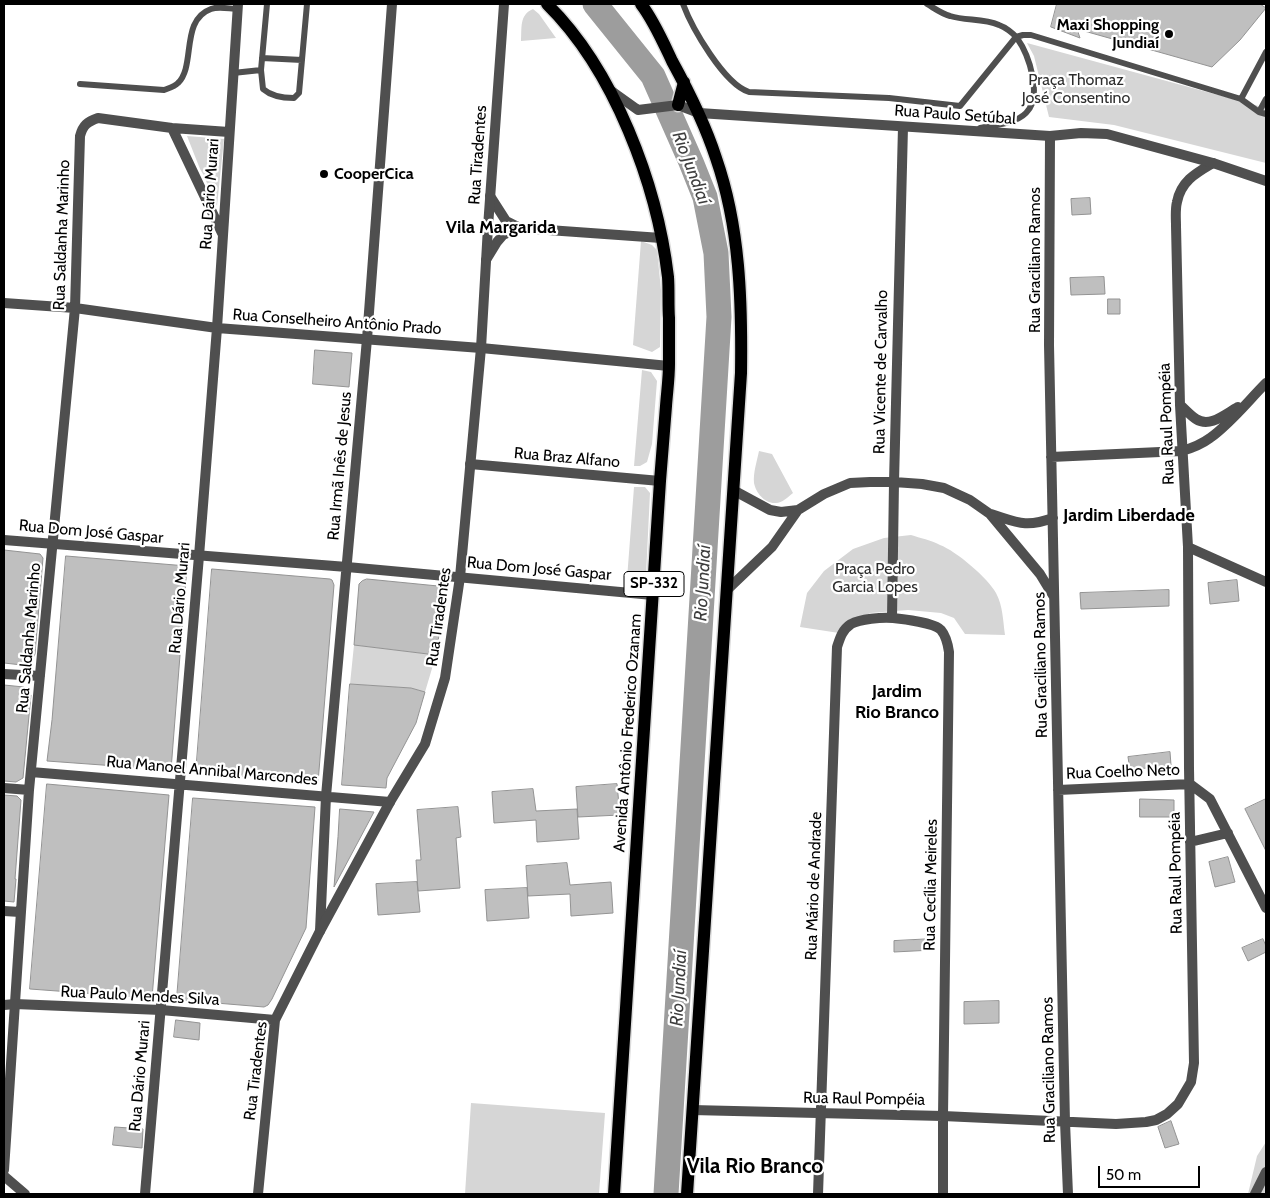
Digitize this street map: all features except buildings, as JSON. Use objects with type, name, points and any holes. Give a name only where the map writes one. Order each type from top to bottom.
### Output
[{"type":"main road","name":"Avenida Antônio Frederico Ozanam","points":[[547,4],[573,33],[610,90],[636,149],[651,196],[668,278],[669,366],[614,1194]]},
{"type":"main road","points":[[641,4],[684,82],[699,113],[717,159],[729,207],[738,257],[742,317],[741,373],[687,1194]]},
{"type":"main road","points":[[678,105],[684,82]]},
{"type":"street","name":"Rua Irmã Inês de Jesus","points":[[320,931],[326,796],[366,339],[392,4]]},
{"type":"street","name":"Rua Tiradentes","points":[[258,1194],[275,1020],[320,931],[390,802],[425,744],[445,678],[460,577],[481,348],[504,4]]},
{"type":"street","name":"Rua Dário Murari","points":[[145,1194],[217,328],[238,7]]},
{"type":"street","name":"Rua Paulo Setúbal","points":[[610,90],[638,110],[678,105],[699,113],[902,127],[1050,136],[1081,133],[1107,134],[1213,163],[1266,181]]},
{"type":"street","name":"Rua Saldanha Marinho","points":[[4,1170],[29,790],[75,308],[80,136],[83,127],[88,121],[98,118],[172,128]]},
{"type":"street","name":"Rua Vicente de Carvalho","points":[[892,618],[902,127]]},
{"type":"street","points":[[223,233],[172,128],[229,132]]},
{"type":"street","name":"Rua Graciliano Ramos","points":[[1050,136],[1049,345],[1068,1194]]},
{"type":"street","name":"Rua Raul Pompéia","points":[[692,1110],[943,1116],[1116,1124],[1146,1122],[1156,1120],[1167,1114],[1178,1104],[1191,1082],[1194,1063],[1188,547],[1180,405],[1176,226],[1177,202],[1183,186],[1193,175],[1213,163]]},
{"type":"street","points":[[490,196],[506,221],[520,228],[661,238]]},
{"type":"street","points":[[486,260],[503,235],[520,228]]},
{"type":"street","name":"Rua Conselheiro Antônio Prado","points":[[4,303],[75,308],[217,328],[481,348],[669,366]]},
{"type":"street","points":[[1052,457],[1182,452],[1210,438],[1266,382]]},
{"type":"street","points":[[1180,405],[1196,419],[1212,422],[1249,400]]},
{"type":"street","name":"Rua Braz Alfano","points":[[470,464],[660,481]]},
{"type":"street","points":[[727,590],[772,547],[798,510],[824,494],[850,483],[894,482],[944,488],[970,500],[990,514],[1040,574],[1054,597]]},
{"type":"street","points":[[733,490],[770,510],[781,512],[798,510]]},
{"type":"street","points":[[990,514],[1019,523],[1030,524],[1040,523],[1052,518]]},
{"type":"street","name":"Rua Dom José Gaspar","points":[[4,540],[347,567],[653,596]]},
{"type":"street","points":[[1188,547],[1264,578]]},
{"type":"street","name":"Rua Mário de Andrade","points":[[818,1194],[837,647],[842,633],[851,624],[863,620],[892,618]]},
{"type":"street","name":"Rua Cecília Meireles","points":[[892,618],[933,625],[941,630],[950,652],[943,1194]]},
{"type":"street","points":[[4,674],[40,676]]},
{"type":"street","name":"Rua Manoel Annibal Marcondes","points":[[32,772],[390,802]]},
{"type":"street","points":[[1190,784],[1210,799],[1266,908]]},
{"type":"street","name":"Rua Coelho Neto","points":[[1058,790],[1190,784]]},
{"type":"street","points":[[4,788],[29,790]]},
{"type":"street","points":[[1190,842],[1228,833]]},
{"type":"street","points":[[4,911],[20,912]]},
{"type":"street","name":"Rua Paulo Mendes Silva","points":[[4,1006],[15,1004],[161,1010],[275,1020]]},
{"type":"street","points":[[1255,1194],[1266,1172]]},
{"type":"street","points":[[4,1176],[24,1194]]},
{"type":"lane","points":[[267,4],[261,70],[263,89],[267,93],[287,98],[294,98],[299,93],[307,4]]},
{"type":"lane","points":[[684,4],[694,30],[713,58],[736,86],[749,92],[889,98],[960,106],[1016,37],[1031,35],[1241,99],[1263,113],[1266,99]]},
{"type":"lane","points":[[927,4],[949,16],[998,24],[1016,37],[1028,59],[1033,78],[1034,95],[1031,106],[1026,113],[1020,118],[971,130]]},
{"type":"lane","points":[[80,84],[164,90],[173,87],[184,75],[193,27],[198,17],[211,9],[238,7]]},
{"type":"lane","points":[[1241,99],[1266,54]]},
{"type":"lane","points":[[262,58],[302,60]]},
{"type":"lane","points":[[233,73],[261,70]]},
{"type":"green space","points":[[533,9],[539,14],[556,38],[521,41],[523,18]]},
{"type":"green space","name":"Praça Thomaz José Consentino","points":[[1027,43],[1266,108],[1266,163],[1114,125],[1049,117],[1034,56]]},
{"type":"green space","points":[[187,136],[224,139],[217,206],[200,169]]},
{"type":"green space","points":[[641,241],[652,245],[657,250],[661,290],[660,347],[652,352],[633,345]]},
{"type":"green space","points":[[642,370],[651,372],[657,381],[652,444],[647,462],[640,466],[634,466]]},
{"type":"green space","points":[[759,451],[772,454],[793,493],[785,500],[776,503],[768,502],[759,494],[755,487],[754,475]]},
{"type":"green space","points":[[634,487],[645,487],[650,493],[646,575],[642,581],[627,579]]},
{"type":"green space","name":"Praça Pedro Garcia Lopes","points":[[911,535],[947,548],[963,559],[986,580],[996,593],[1000,603],[1005,635],[965,634],[954,618],[941,613],[908,610],[870,613],[839,633],[800,627],[807,593],[824,571],[853,549],[884,538]]},
{"type":"green space","points":[[354,645],[436,655],[425,692],[411,688],[350,684]]},
{"type":"green space","points":[[471,1103],[605,1113],[599,1194],[465,1194]]},
{"type":"green space","points":[[1266,1142],[1266,1194],[1248,1194],[1257,1156]]},
{"type":"waterway","name":"Rio Jundiaí","points":[[595,4],[653,76],[705,197],[716,253],[719,317],[666,1194]]},
{"type":"place","name":"Maxi Shopping Jundiaí","points":[[1169,34]]},
{"type":"place","name":"CooperCica","points":[[324,174]]},
{"type":"district","name":"Vila Margarida","points":[[501,228]]},
{"type":"district","name":"Jardim Liberdade","points":[[1129,516]]},
{"type":"district","name":"Jardim Rio Branco","points":[[897,702]]},
{"type":"district","name":"Vila Rio Branco","points":[[755,1167]]}]
